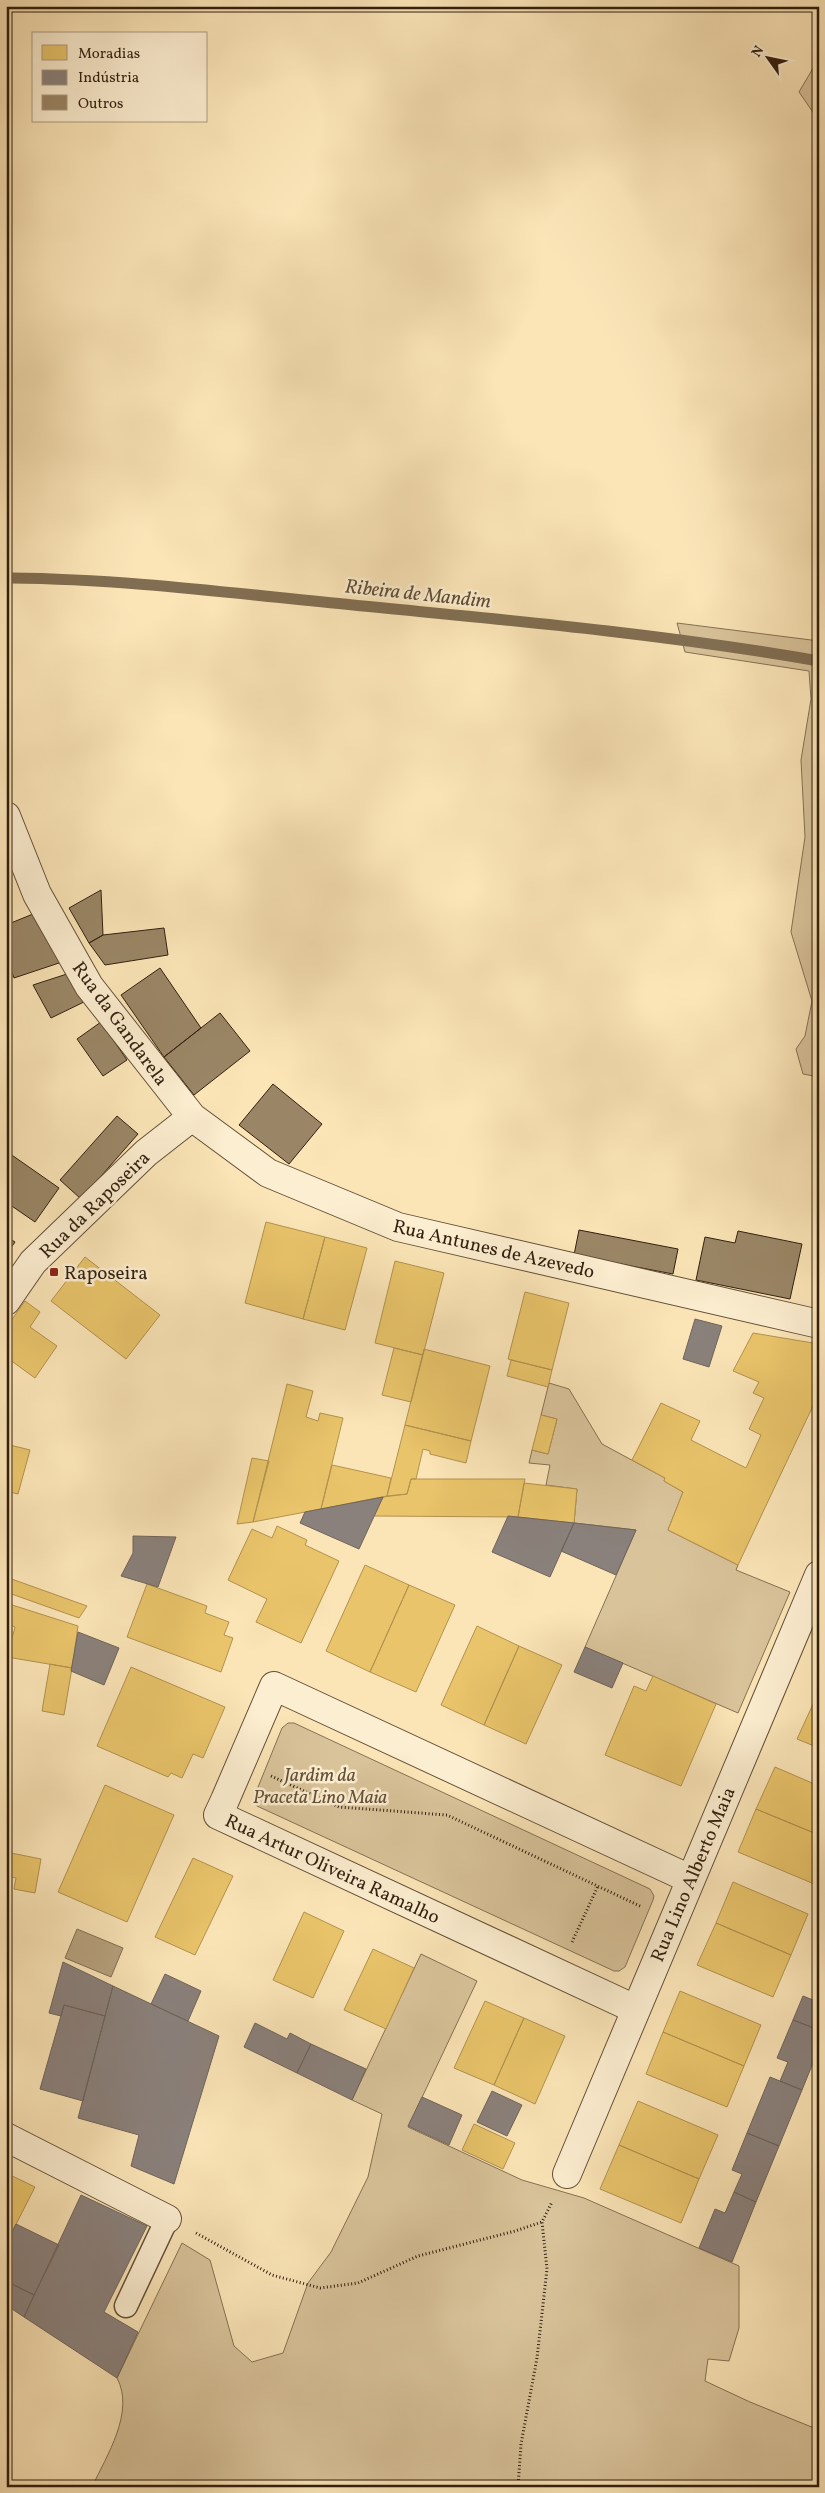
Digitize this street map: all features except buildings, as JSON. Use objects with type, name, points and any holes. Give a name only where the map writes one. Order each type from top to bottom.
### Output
[{"type":"street","name":"Rua da Gandarela","points":[[6,816],[38,894],[89,986],[192,1118]]},
{"type":"street","name":"Rua da Raposeira","points":[[6,1301],[33,1262],[146,1153],[192,1118]]},
{"type":"street","name":"Rua Antunes de Azevedo","points":[[192,1118],[268,1173],[398,1227],[819,1324]]},
{"type":"street","name":"Rua Lino Alberto Maia","points":[[566,2174],[819,1575]]},
{"type":"street","name":"Rua Artur Oliveira Ramalho","points":[[635,2009],[218,1816],[274,1686],[690,1879]]},
{"type":"street","points":[[6,2137],[167,2219]]},
{"type":"lane","points":[[126,2306],[167,2219]]},
{"type":"path","points":[[264,1773],[339,1807],[447,1815],[638,1905]]},
{"type":"path","points":[[568,1950],[598,1886]]},
{"type":"path","points":[[518,2487],[521,2444],[537,2358],[547,2269],[542,2222],[566,2174]]},
{"type":"path","points":[[167,2219],[272,2275],[320,2288],[358,2283],[418,2256],[515,2231],[542,2222]]},
{"type":"green space","points":[[819,58],[819,121],[799,92]]},
{"type":"green space","points":[[677,623],[819,641],[819,1077],[803,1074],[796,1049],[805,1036],[812,1001],[791,932],[805,837],[801,760],[811,699],[809,671],[685,652]]},
{"type":"green space","points":[[549,1383],[569,1389],[602,1444],[665,1478],[664,1481],[683,1492],[668,1530],[738,1565],[736,1570],[790,1592],[738,1713],[585,1647],[636,1530],[574,1523],[577,1489],[546,1485],[550,1465],[529,1463],[532,1450],[548,1454],[557,1419],[541,1415]]},
{"type":"green space","name":"Jardim da Praceta Lino Maia","points":[[288,1723],[294,1723],[650,1889],[654,1896],[653,1900],[625,1967],[619,1971],[614,1971],[257,1806],[254,1797],[282,1728]]},
{"type":"green space","points":[[421,1954],[477,1981],[408,2127],[522,2180],[584,2198],[739,2266],[739,2328],[729,2361],[708,2359],[705,2381],[750,2402],[819,2430],[819,2487],[92,2487],[117,2433],[121,2419],[122,2391],[117,2378],[182,2243],[210,2260],[234,2346],[252,2362],[283,2353],[308,2283],[331,2252],[368,2177],[382,2114],[352,2100]]},
{"type":"shaded area","points":[[77,1929],[123,1948],[111,1977],[65,1958]]},
{"type":"waterway","name":"Ribeira de Mandim","points":[[11,578],[139,584],[528,622],[645,635],[819,661]]},
{"type":"place","name":"Raposeira","points":[[54,1272]]}]
